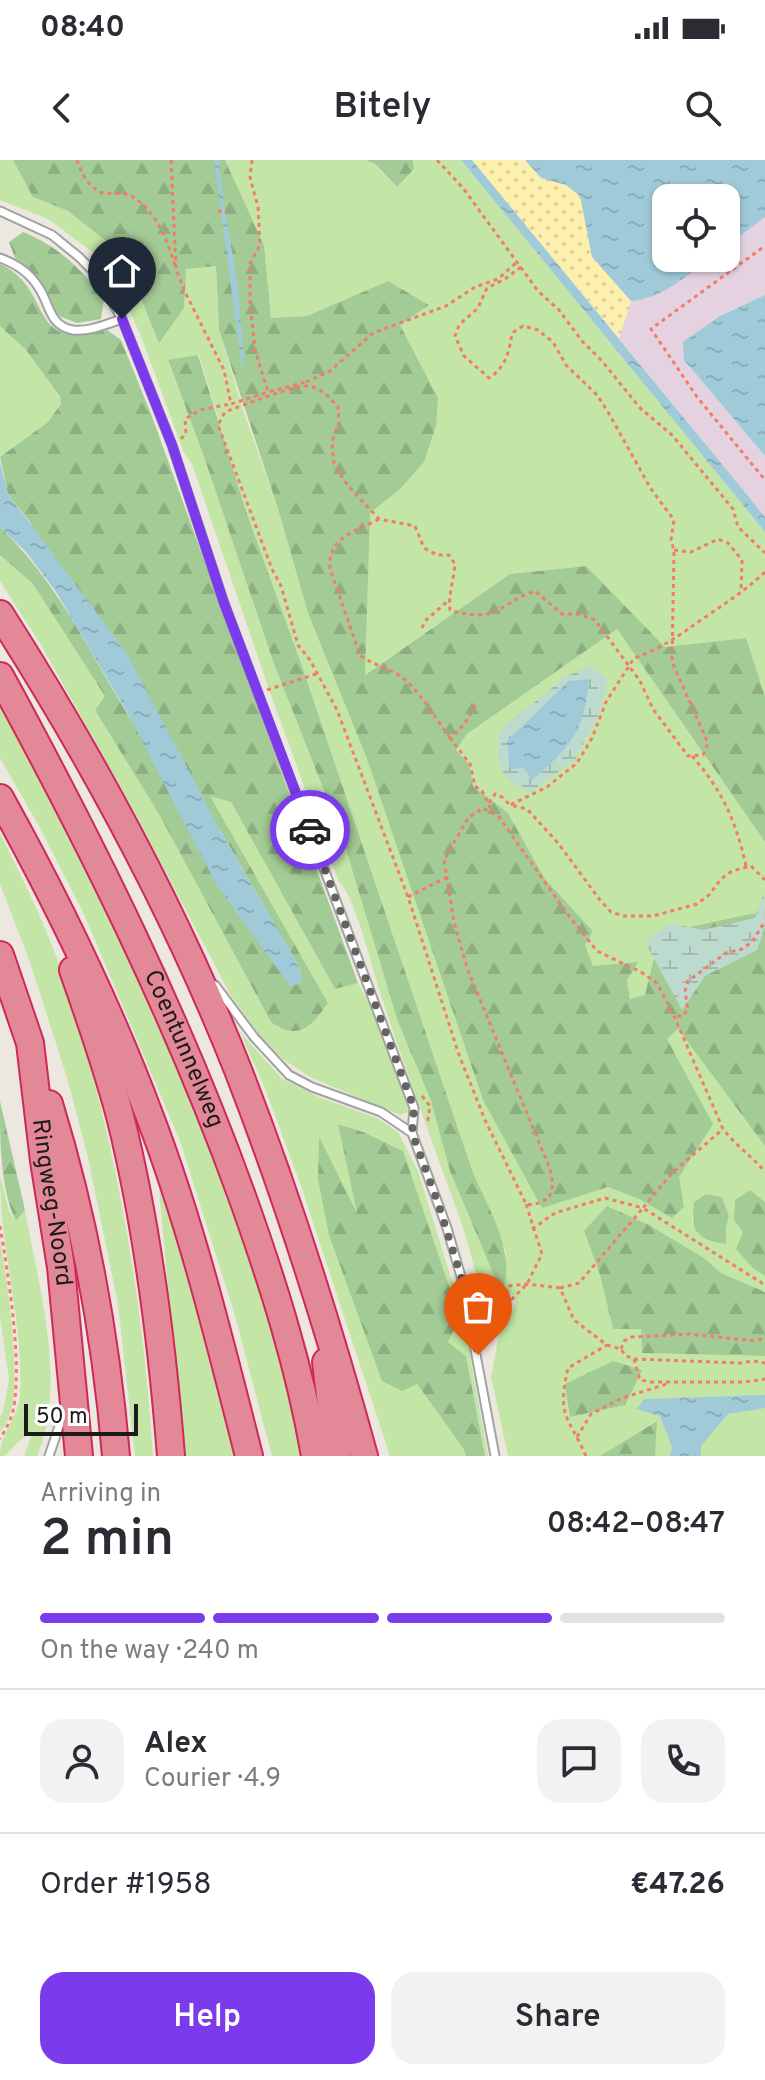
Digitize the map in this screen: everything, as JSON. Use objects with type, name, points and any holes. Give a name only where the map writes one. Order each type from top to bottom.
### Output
[{"type":"highway","points":[[0,614],[104,790],[180,940],[237,1068],[284,1193],[364,1456]]},
{"type":"highway","name":"Coentunnelweg","points":[[0,676],[100,868],[186,1053],[228,1158],[274,1289],[295,1363],[314,1450]]},
{"type":"highway","points":[[3,803],[97,986],[150,1118],[201,1271],[249,1456]]},
{"type":"highway","points":[[3,803],[69,958],[120,1116],[155,1297],[171,1456]]},
{"type":"highway","name":"Ringweg-Noord","points":[[0,955],[30,1043],[63,1281],[79,1456]]},
{"type":"highway","points":[[30,1043],[65,1154],[87,1254],[101,1330],[116,1456]]},
{"type":"highway","points":[[322,1311],[329,1405],[337,1456]]},
{"type":"lane","points":[[0,211],[52,235],[79,257],[97,275],[122,319],[172,445],[224,603],[414,1108],[412,1133],[447,1228],[462,1280],[475,1336],[495,1456]]},
{"type":"lane","points":[[0,258],[19,266],[30,276],[41,289],[55,321],[72,330],[91,329],[122,319]]},
{"type":"lane","points":[[180,940],[254,1037],[289,1075],[312,1087],[381,1112],[412,1133]]},
{"type":"lane","points":[[49,1456],[74,1384]]},
{"type":"path","points":[[77,160],[91,185],[104,193],[115,192],[133,197],[157,221],[224,370],[231,404]]},
{"type":"path","points":[[171,160],[176,269]]},
{"type":"path","points":[[252,160],[250,177],[258,207],[260,245],[250,263],[250,303],[255,350],[268,392]]},
{"type":"path","points":[[437,160],[463,188],[538,291],[559,310],[640,408],[681,447],[733,509],[738,527],[765,553]]},
{"type":"path","points":[[218,212],[227,209]]},
{"type":"path","points":[[762,248],[651,329],[697,397],[765,480]]},
{"type":"path","points":[[475,1336],[527,1284],[542,1254],[526,1204],[485,1120],[459,1055],[408,897],[337,710],[310,660],[298,645],[281,586],[218,425],[225,412],[306,384],[330,371],[373,333],[446,306],[475,287],[498,279],[517,262]]},
{"type":"path","points":[[449,600],[450,610],[490,615],[535,591],[562,614],[580,614],[595,620],[640,681],[653,709],[679,747],[688,756],[703,755],[708,743],[672,662],[674,550],[671,540],[674,520],[670,513],[651,489],[597,395],[566,365],[553,342],[538,330],[523,326],[512,333],[509,352],[501,370],[489,378],[464,356],[455,336],[459,325],[478,308],[487,288],[521,267]]},
{"type":"path","points":[[172,445],[185,436],[185,419],[200,410],[306,384],[323,391],[338,407],[339,422],[332,442],[334,464],[348,486],[379,519],[415,526],[424,548],[437,555],[449,555],[455,564],[449,600],[425,621],[422,628]]},
{"type":"path","points":[[379,519],[346,536],[332,547],[329,557],[330,569],[360,655],[372,664],[395,672],[406,681],[470,764],[475,786],[482,791],[492,811],[597,951],[657,983],[723,1129],[734,1143],[752,1155],[765,1172]]},
{"type":"path","points":[[674,550],[691,552],[718,539],[728,543],[742,560],[741,593]]},
{"type":"path","points":[[510,805],[547,787],[577,763],[592,738],[606,702],[634,658],[673,642],[765,572]]},
{"type":"path","points":[[259,693],[316,674]]},
{"type":"path","points":[[451,739],[475,705]]},
{"type":"path","points":[[692,756],[716,783],[736,830],[746,867]]},
{"type":"path","points":[[489,803],[495,794],[510,805],[527,809],[558,843],[600,900],[611,912],[624,916],[653,916],[687,908],[709,895],[721,879],[746,867],[751,866],[765,880]]},
{"type":"path","points":[[492,811],[483,808],[468,818],[444,860],[454,922],[467,968],[550,1169],[553,1185],[549,1198],[534,1205],[526,1204]]},
{"type":"path","points":[[408,897],[447,877]]},
{"type":"path","points":[[674,1016],[682,1016],[688,1010],[685,991],[688,981],[726,953],[742,949],[752,942],[765,921]]},
{"type":"path","points":[[503,1309],[508,1286],[527,1284],[560,1288],[579,1283],[672,1173],[723,1129]]},
{"type":"path","points":[[532,1229],[555,1213],[605,1198],[643,1208],[765,1285]]},
{"type":"path","points":[[0,1226],[6,1258],[16,1385],[13,1414],[0,1439]]},
{"type":"path","points":[[560,1288],[574,1320],[607,1345],[621,1349],[626,1356],[634,1359],[765,1363]]},
{"type":"path","points":[[621,1349],[624,1341],[632,1337],[690,1334],[755,1341],[765,1338]]},
{"type":"path","points":[[586,1456],[563,1414],[561,1398],[568,1368],[607,1345]]},
{"type":"path","points":[[634,1359],[640,1380],[745,1382],[765,1379]]},
{"type":"path","points":[[577,1437],[591,1414],[622,1398],[673,1382]]},
{"type":"shaded area","points":[[765,217],[765,295],[720,316],[684,360],[765,456],[765,517],[619,338],[631,301],[647,299],[690,272],[740,272],[740,236]]},
{"type":"green space","points":[[0,160],[13,160],[34,197],[68,211],[111,245],[135,284],[159,342],[184,308],[186,268],[216,265],[219,330],[243,410],[278,509],[308,613],[367,759],[483,1100],[608,1187],[639,1199],[672,1218],[679,1177],[713,1124],[667,1039],[678,1029],[765,1146],[765,1202],[750,1190],[743,1232],[754,1269],[765,1276],[765,1292],[721,1273],[704,1258],[649,1225],[584,1231],[600,1275],[613,1329],[641,1329],[642,1353],[765,1356],[765,1456],[655,1456],[656,1421],[600,1456],[508,1456],[491,1377],[499,1335],[516,1303],[511,1292],[499,1303],[485,1300],[481,1290],[352,903],[339,882],[192,464],[184,453],[141,336],[117,284],[95,254],[48,219],[0,200]],"holes":[[[199,355],[246,511],[302,666],[473,1173],[506,1252],[504,1286],[496,1280],[450,1170],[431,1101],[397,1019],[342,836],[274,664],[168,361]],[[706,1194],[722,1197],[729,1216],[726,1228],[698,1234],[692,1220],[694,1202]]]},
{"type":"green space","points":[[13,160],[225,160],[264,245],[271,318],[307,316],[388,281],[429,305],[400,325],[438,398],[436,425],[424,462],[399,490],[370,513],[365,675],[510,574],[586,566],[665,647],[746,638],[765,696],[765,842],[617,629],[467,734],[456,750],[469,764],[473,786],[508,813],[545,879],[593,931],[585,945],[593,966],[638,962],[627,980],[630,999],[645,995],[655,954],[666,932],[765,911],[765,1146],[678,1029],[667,1039],[713,1124],[679,1177],[684,1207],[672,1218],[639,1199],[608,1187],[542,1208],[483,1100],[367,759],[308,613],[278,509],[219,330],[216,266],[186,269],[184,308],[159,343],[135,284],[111,245],[68,211],[33,197]]},
{"type":"green space","points":[[225,160],[366,160],[397,187],[414,169],[413,160],[461,160],[765,532],[765,696],[746,638],[665,647],[585,566],[510,574],[364,675],[370,513],[399,490],[438,398],[400,325],[429,305],[388,281],[307,316],[271,318],[264,245]]},
{"type":"green space","points":[[366,160],[413,160],[414,169],[397,187],[376,165]]},
{"type":"green space","points":[[23,232],[58,251],[87,278],[104,300],[101,319],[77,323],[59,316],[29,268],[15,258],[9,242]]},
{"type":"green space","points":[[0,264],[17,275],[43,315],[63,333],[81,335],[107,330],[121,340],[151,414],[358,983],[335,989],[231,802],[210,796],[328,1003],[304,1029],[289,1031],[271,1022],[160,816],[95,710],[105,696],[33,584],[0,555],[0,527],[54,592],[148,747],[302,978],[297,963],[220,830],[29,521],[8,494],[0,457],[48,422],[61,404],[60,397],[26,350],[0,326]]},
{"type":"green space","points":[[0,326],[26,350],[60,398],[61,405],[48,422],[0,457]]},
{"type":"green space","points":[[198,355],[246,511],[302,666],[473,1173],[503,1243],[504,1286],[496,1280],[450,1171],[431,1101],[397,1019],[342,836],[274,664],[168,360]]},
{"type":"green space","points":[[0,555],[33,584],[105,696],[95,710],[160,816],[271,1022],[290,1030],[304,1029],[328,1003],[209,795],[231,802],[335,989],[358,983],[380,1023],[409,1112],[400,1115],[312,1078],[284,1060],[260,1036],[230,994],[128,800],[41,645],[0,581]]},
{"type":"green space","points":[[617,629],[765,842],[765,911],[752,914],[651,975],[645,995],[630,999],[627,980],[593,966],[585,945],[593,931],[545,879],[508,813],[473,786],[469,764],[456,750],[467,734]]},
{"type":"green space","points":[[589,666],[608,679],[599,714],[575,760],[530,793],[511,781],[501,768],[498,752],[500,730],[565,677]]},
{"type":"green space","points":[[0,701],[123,944],[219,1166],[247,1239],[283,1352],[294,1398],[302,1456],[272,1456],[234,1312],[180,1141],[83,912],[0,758]]},
{"type":"green space","points":[[0,833],[37,910],[61,970],[100,1104],[125,1220],[134,1279],[153,1456],[135,1456],[118,1304],[88,1158],[68,1081],[30,962],[0,884]]},
{"type":"green space","points":[[764,892],[765,927],[757,950],[705,976],[682,1010],[645,942],[670,923],[703,930],[755,918]]},
{"type":"green space","points":[[240,1032],[282,1079],[321,1098],[377,1118],[398,1132],[418,1171],[463,1317],[488,1456],[485,1456],[466,1356],[448,1342],[460,1318],[403,1152],[339,1124],[358,1218],[417,1384],[466,1456],[390,1456],[301,1186],[264,1086]]},
{"type":"green space","points":[[0,1101],[25,1210],[16,1221],[4,1179]]},
{"type":"green space","points":[[338,1124],[403,1151],[460,1318],[448,1342],[466,1356],[485,1456],[466,1456],[417,1384],[402,1391],[382,1381],[329,1235],[318,1179],[319,1137],[357,1213]]},
{"type":"green space","points":[[0,1176],[9,1211],[16,1221],[25,1210],[48,1334],[50,1398],[46,1428],[37,1456],[24,1456],[33,1431],[5,1456],[0,1456],[19,1401],[20,1365]]},
{"type":"green space","points":[[159,1188],[170,1192],[235,1456],[183,1456]]},
{"type":"green space","points":[[750,1190],[765,1202],[765,1276],[736,1249],[743,1232],[734,1220],[735,1200]]},
{"type":"green space","points":[[706,1194],[722,1197],[729,1216],[726,1244],[702,1237],[695,1227],[694,1202]]},
{"type":"green space","points":[[607,1206],[649,1225],[704,1258],[721,1273],[765,1292],[765,1356],[642,1353],[641,1329],[613,1329],[600,1275],[584,1231]]},
{"type":"green space","points":[[0,1241],[14,1351],[14,1394],[7,1422],[0,1432],[0,1416],[9,1380],[0,1316]]},
{"type":"green space","points":[[613,1361],[642,1370],[625,1405],[570,1417],[565,1384]]},
{"type":"green space","points":[[657,1421],[655,1456],[600,1456]]},
{"type":"sand","points":[[472,160],[525,160],[541,178],[566,185],[580,196],[592,257],[631,301],[619,338]]},
{"type":"water","points":[[214,160],[219,160],[237,279],[244,357],[242,369]]},
{"type":"water","points":[[461,160],[472,160],[744,491],[765,517],[765,532]]},
{"type":"water","points":[[525,160],[765,160],[765,217],[740,236],[740,184],[652,184],[652,272],[692,272],[653,296],[631,301],[592,257],[580,196],[566,185],[541,178]]},
{"type":"water","points":[[765,295],[765,456],[684,360],[683,342],[720,316]]},
{"type":"water","points":[[0,462],[8,494],[126,652],[220,830],[297,963],[302,978],[300,984],[290,986],[216,884],[128,714],[56,592],[26,552],[0,527]]},
{"type":"water","points":[[589,679],[584,712],[566,747],[532,780],[524,768],[510,769],[507,741],[569,681]]},
{"type":"water","points":[[765,1395],[765,1408],[728,1414],[701,1446],[701,1456],[670,1456],[672,1447],[660,1416],[636,1409],[645,1399]]},
{"type":"way so far","points":[[310,830],[414,1108],[412,1133],[447,1228],[478,1355]]},
{"type":"route","points":[[122,319],[172,445],[224,603],[310,830]]}]
